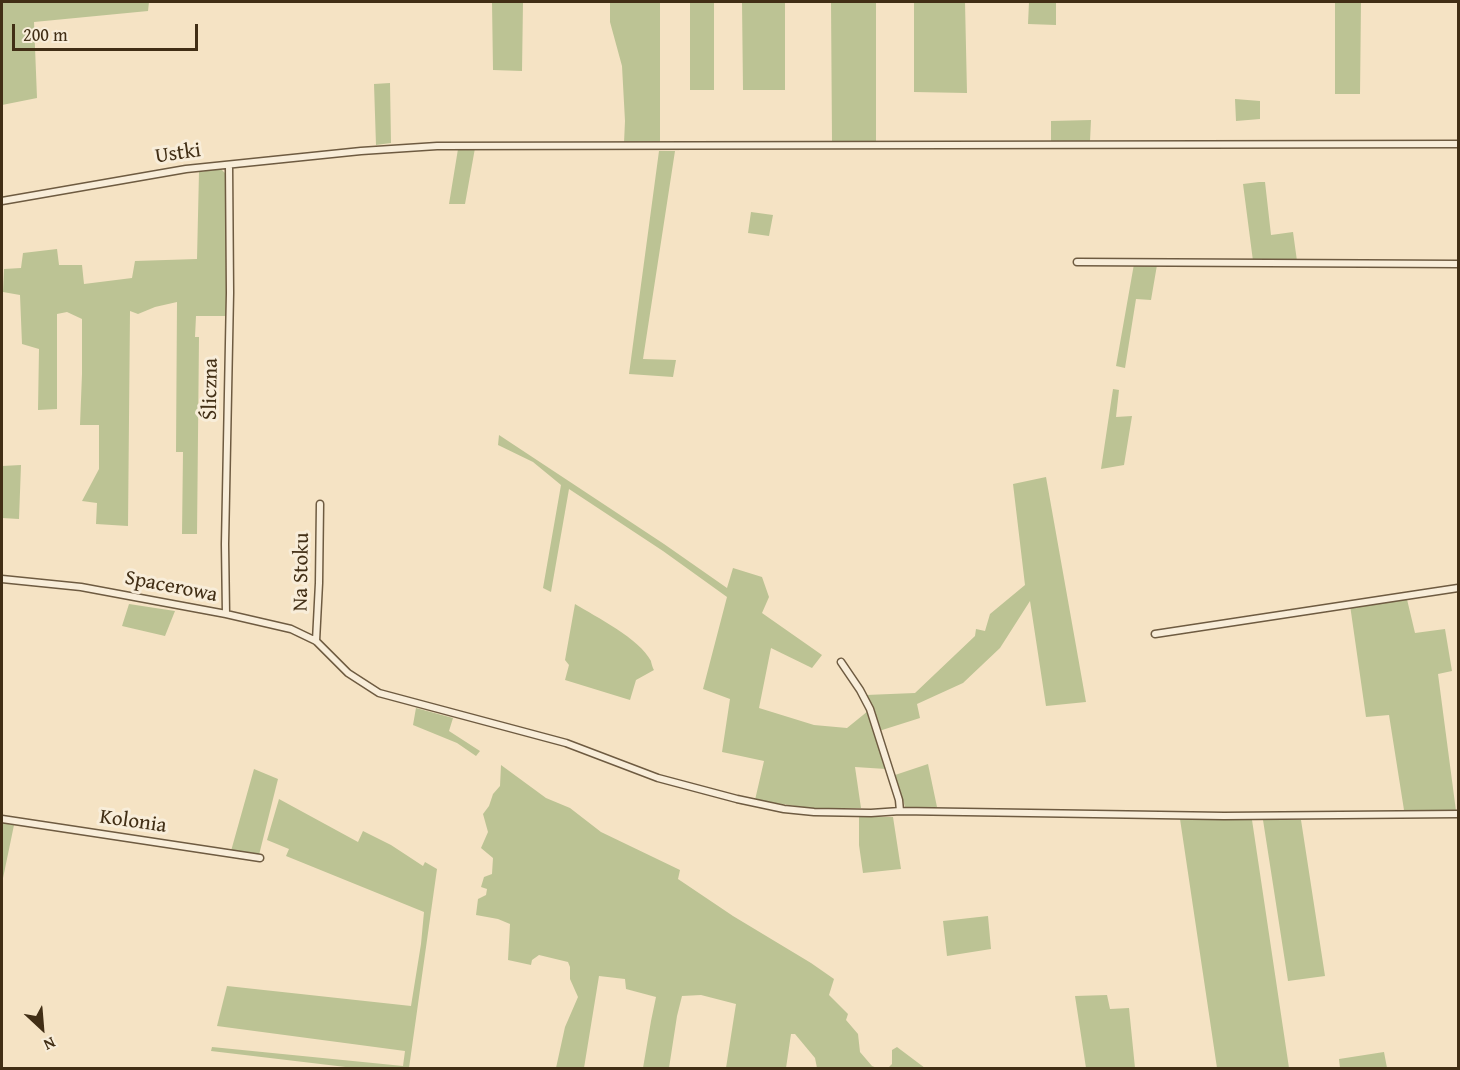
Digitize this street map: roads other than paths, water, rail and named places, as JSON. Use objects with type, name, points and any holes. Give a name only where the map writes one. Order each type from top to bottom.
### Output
[{"type":"street","name":"Ustki","points":[[2,201],[186,169],[361,151],[437,146],[1458,144]]},
{"type":"street","name":"Śliczna","points":[[226,614],[225,544],[230,293],[229,165]]},
{"type":"street","points":[[1077,262],[1458,264]]},
{"type":"street","name":"Na Stoku","points":[[316,641],[320,504]]},
{"type":"street","name":"Spacerowa","points":[[2,579],[81,587],[226,614],[291,629],[316,641],[348,673],[378,693],[566,743],[658,778],[784,809],[872,813],[900,811],[1224,816],[1458,813]]},
{"type":"street","points":[[1155,634],[1458,588]]},
{"type":"street","points":[[841,662],[870,709],[899,800],[900,811]]},
{"type":"street","name":"Kolonia","points":[[2,819],[260,858]]}]
